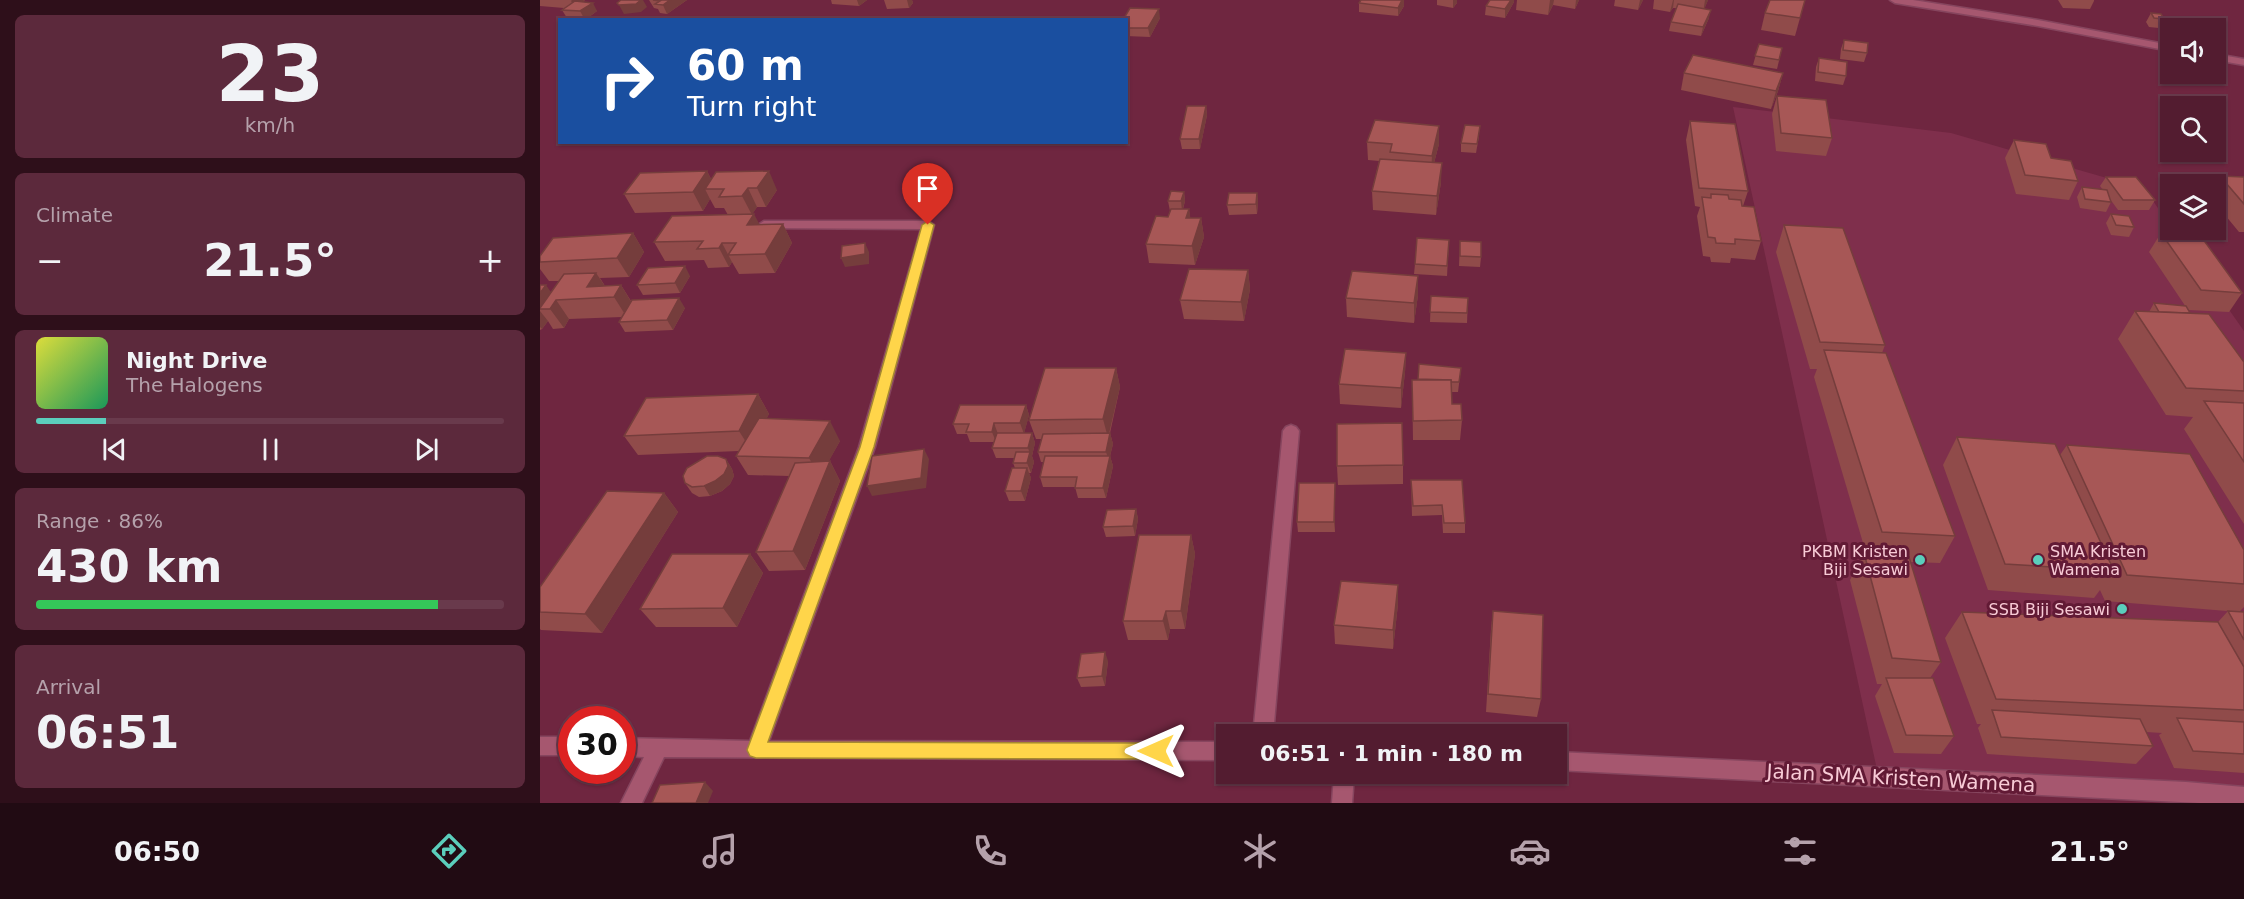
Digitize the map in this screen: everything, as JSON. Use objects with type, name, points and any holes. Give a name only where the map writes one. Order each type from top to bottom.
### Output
[{"type":"street","points":[[1895,0],[2038,23],[2160,46]]},
{"type":"street","points":[[2226,59],[2244,62]]},
{"type":"street","points":[[745,225],[928,225],[867,447],[756,750]]},
{"type":"street","points":[[1264,724],[1291,431]]},
{"type":"street","points":[[540,746],[558,746]]},
{"type":"street","points":[[636,747],[756,750],[1216,751]]},
{"type":"street","points":[[631,803],[659,747]]},
{"type":"street","name":"Jalan SMA Kristen Wamena","points":[[1567,761],[2186,792],[2244,797]]},
{"type":"street","points":[[1342,803],[1343,784]]},
{"type":"shaded area","name":"SMA Kristen Wamena","points":[[1733,107],[1951,133],[2145,189],[2160,211],[2160,240],[2180,240],[2244,331],[2244,803],[2190,803],[1881,788]]},
{"type":"building","points":[[621,0],[641,0],[636,4],[619,5],[617,3]]},
{"type":"building","points":[[653,0],[670,0],[663,5],[655,4],[660,1]]},
{"type":"building","points":[[1361,0],[1402,0],[1398,8],[1359,3]]},
{"type":"building","points":[[1490,0],[1511,0],[1505,9],[1486,6]]},
{"type":"building","points":[[1770,0],[1805,0],[1800,18],[1765,13]]},
{"type":"building","points":[[575,1],[593,3],[580,11],[562,10]]},
{"type":"building","points":[[1678,4],[1711,10],[1703,27],[1671,22]]},
{"type":"building","points":[[1130,8],[1159,9],[1148,28],[1128,28],[1128,18],[1124,18]]},
{"type":"building","points":[[2151,13],[2161,14],[2163,18],[2160,19],[2154,18]]},
{"type":"building","points":[[1844,40],[1868,43],[1867,53],[1843,50]]},
{"type":"building","points":[[1759,44],[1782,48],[1779,60],[1755,56]]},
{"type":"building","points":[[1693,55],[1783,73],[1776,91],[1684,73]]},
{"type":"building","points":[[1819,58],[1847,62],[1846,76],[1818,72]]},
{"type":"building","points":[[1777,96],[1826,100],[1832,138],[1781,133]]},
{"type":"building","points":[[1187,106],[1206,106],[1199,139],[1180,139]]},
{"type":"building","points":[[1375,120],[1439,126],[1432,156],[1390,152],[1392,144],[1367,142]]},
{"type":"building","points":[[1690,121],[1735,124],[1748,191],[1699,188]]},
{"type":"building","points":[[1465,125],[1480,126],[1477,144],[1461,143]]},
{"type":"building","points":[[2014,140],[2046,144],[2051,158],[2071,161],[2078,181],[2025,175]]},
{"type":"building","points":[[1380,159],[1442,163],[1437,196],[1372,191]]},
{"type":"building","points":[[707,171],[693,192],[624,194],[640,173]]},
{"type":"building","points":[[769,171],[757,188],[748,188],[742,196],[719,197],[724,189],[705,189],[716,172]]},
{"type":"building","points":[[2226,176],[2244,177],[2244,204],[2226,183]]},
{"type":"building","points":[[2106,177],[2136,177],[2155,200],[2123,200]]},
{"type":"building","points":[[2082,187],[2107,190],[2111,202],[2085,199]]},
{"type":"building","points":[[1171,191],[1184,192],[1181,201],[1168,201]]},
{"type":"building","points":[[1229,193],[1257,193],[1256,204],[1227,205]]},
{"type":"building","points":[[1711,194],[1728,195],[1729,199],[1741,200],[1742,206],[1754,207],[1761,241],[1735,239],[1735,244],[1716,243],[1715,238],[1708,237],[1702,197],[1711,198]]},
{"type":"building","points":[[1171,209],[1189,209],[1186,218],[1201,218],[1192,246],[1146,244],[1156,216],[1168,217]]},
{"type":"building","points":[[754,214],[747,225],[783,224],[765,254],[728,255],[736,243],[722,243],[719,248],[697,249],[703,241],[654,242],[672,216]]},
{"type":"building","points":[[2111,214],[2129,216],[2134,227],[2116,225]]},
{"type":"building","points":[[1784,225],[1843,228],[1885,345],[1820,342]]},
{"type":"building","points":[[633,233],[617,258],[540,262],[540,256],[553,238]]},
{"type":"building","points":[[1417,238],[1449,240],[1447,266],[1415,264]]},
{"type":"building","points":[[2166,240],[2204,240],[2242,293],[2201,290]]},
{"type":"building","points":[[1460,241],[1481,242],[1481,257],[1460,256]]},
{"type":"building","points":[[865,243],[865,254],[841,258],[842,246]]},
{"type":"building","points":[[685,266],[675,283],[637,285],[648,268]]},
{"type":"building","points":[[1189,269],[1248,270],[1241,302],[1180,300]]},
{"type":"building","points":[[1352,271],[1418,276],[1414,303],[1346,298]]},
{"type":"building","points":[[596,273],[587,287],[621,285],[614,297],[556,300],[550,309],[540,309],[564,274]]},
{"type":"building","points":[[540,285],[546,285],[540,293]]},
{"type":"building","points":[[1431,296],[1468,298],[1467,313],[1430,312]]},
{"type":"building","points":[[679,298],[667,320],[619,322],[632,300]]},
{"type":"building","points":[[2154,303],[2186,306],[2190,313],[2159,312]]},
{"type":"building","points":[[2135,311],[2209,314],[2244,362],[2244,391],[2186,388]]},
{"type":"building","points":[[1345,349],[1406,353],[1401,388],[1339,384]]},
{"type":"building","points":[[1824,350],[1886,353],[1955,536],[1882,532]]},
{"type":"building","points":[[1419,364],[1461,368],[1459,382],[1418,379]]},
{"type":"building","points":[[1045,368],[1116,368],[1103,419],[1029,420]]},
{"type":"building","points":[[1412,380],[1451,380],[1452,404],[1461,404],[1462,420],[1413,421]]},
{"type":"building","points":[[758,394],[739,431],[624,436],[646,398]]},
{"type":"building","points":[[2204,401],[2244,403],[2244,462]]},
{"type":"building","points":[[960,405],[1026,405],[1020,423],[994,423],[992,432],[966,432],[969,424],[953,424]]},
{"type":"building","points":[[759,418],[830,421],[809,458],[736,456]]},
{"type":"building","points":[[1402,423],[1403,465],[1337,466],[1337,424]]},
{"type":"building","points":[[997,433],[1032,433],[1028,448],[992,448]]},
{"type":"building","points":[[1110,433],[1106,452],[1038,452],[1043,434]]},
{"type":"building","points":[[1957,437],[2055,444],[2114,571],[2005,564]]},
{"type":"building","points":[[2067,445],[2190,454],[2244,550],[2244,584],[2127,575]]},
{"type":"building","points":[[924,449],[921,478],[867,486],[872,456]]},
{"type":"building","points":[[1016,452],[1030,452],[1027,463],[1013,463]]},
{"type":"building","points":[[707,456],[726,459],[728,466],[724,474],[704,486],[692,487],[685,483],[683,476],[687,468]]},
{"type":"building","points":[[1045,456],[1110,456],[1103,488],[1075,488],[1077,477],[1040,477]]},
{"type":"building","points":[[830,461],[793,551],[756,552],[795,463]]},
{"type":"building","points":[[1012,468],[1027,468],[1021,491],[1005,491]]},
{"type":"building","points":[[1411,480],[1462,480],[1465,523],[1444,523],[1442,505],[1413,506]]},
{"type":"building","points":[[1299,483],[1335,483],[1334,522],[1297,522]]},
{"type":"building","points":[[607,491],[664,493],[585,614],[540,612],[540,587]]},
{"type":"building","points":[[1136,509],[1133,526],[1103,527],[1107,510]]},
{"type":"building","points":[[1139,535],[1191,535],[1181,611],[1166,611],[1163,621],[1123,621]]},
{"type":"building","points":[[1864,553],[1909,557],[1941,662],[1892,658]]},
{"type":"building","points":[[672,554],[750,554],[723,608],[640,609]]},
{"type":"building","points":[[1341,581],[1398,585],[1393,630],[1334,625]]},
{"type":"building","points":[[1493,611],[1543,615],[1541,699],[1488,694]]},
{"type":"building","points":[[2228,611],[2244,612],[2244,640]]},
{"type":"building","points":[[1962,612],[2218,622],[2244,667],[2244,710],[1996,699]]},
{"type":"building","points":[[1105,652],[1102,676],[1077,678],[1081,654]]},
{"type":"building","points":[[1886,678],[1933,678],[1954,736],[1906,735]]},
{"type":"building","points":[[1992,710],[2140,719],[2153,746],[2001,737]]},
{"type":"building","points":[[2177,718],[2244,722],[2244,754],[2193,751]]},
{"type":"building","points":[[705,782],[696,803],[652,803],[660,785]]},
{"type":"place","name":"PKBM Kristen Biji Sesawi","points":[[1920,560]]},
{"type":"place","name":"SMA Kristen Wamena","points":[[2038,560]]},
{"type":"place","name":"SSB Biji Sesawi","points":[[2122,609]]},
{"type":"route","points":[[928,225],[867,447],[756,750],[1156,751]]}]
